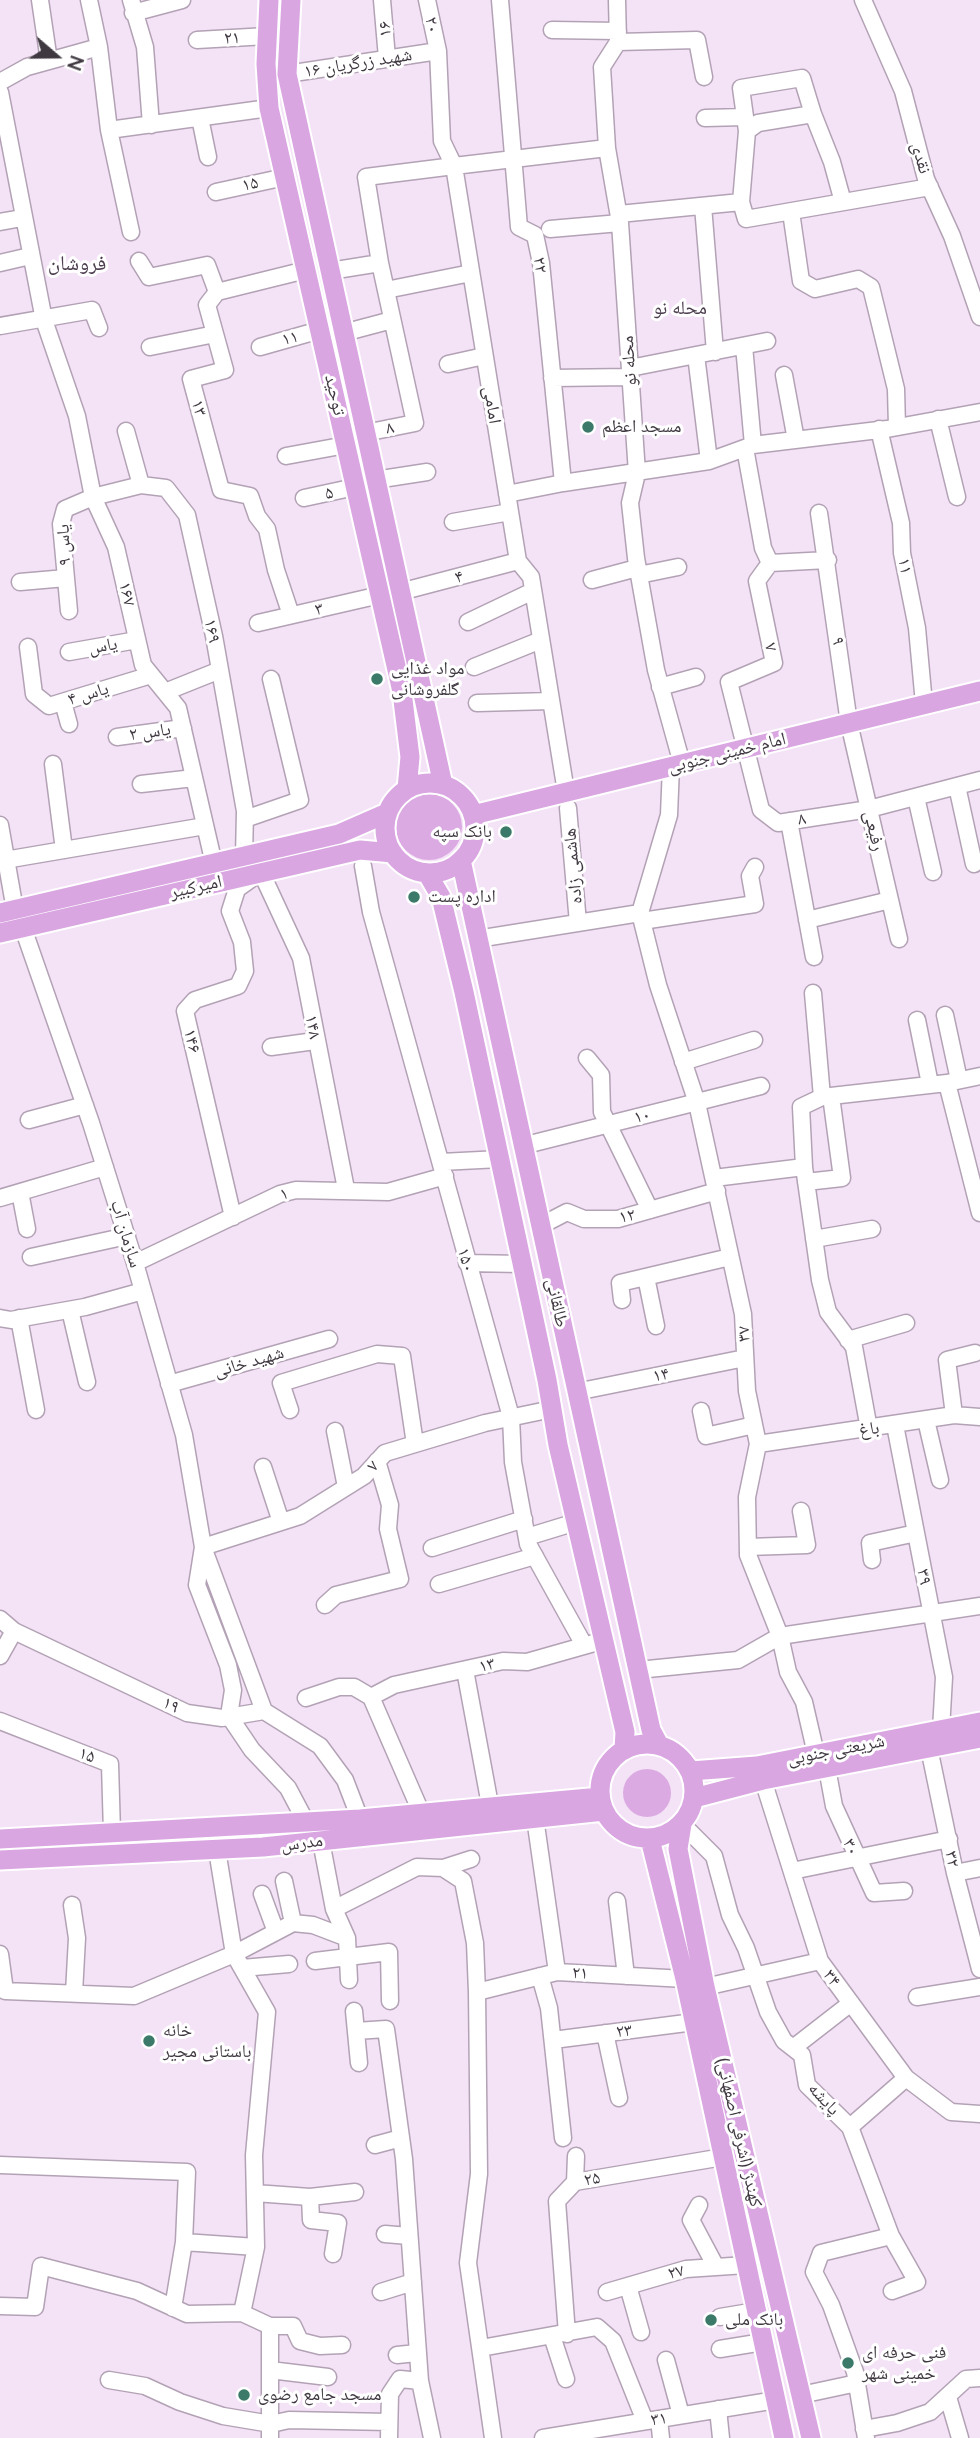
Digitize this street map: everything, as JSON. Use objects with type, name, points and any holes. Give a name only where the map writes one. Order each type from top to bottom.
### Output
[{"type":"main road","name":"توحید","points":[[269,0],[269,108],[355,487],[390,594],[443,785]]},
{"type":"main road","name":"توحید","points":[[291,0],[287,74],[375,480],[410,757],[407,789]]},
{"type":"main road","points":[[320,330],[342,329]]},
{"type":"main road","name":"امام خمینی جنوبی","points":[[473,815],[567,800],[677,765],[980,691]]},
{"type":"main road","points":[[410,757],[418,761],[435,754]]},
{"type":"main road","points":[[431,782],[443,785],[457,791],[473,815],[473,839],[461,860],[440,872],[427,873],[402,863],[393,853],[387,841],[387,813],[395,799],[407,789],[431,782]]},
{"type":"main road","name":"امیرکبیر","points":[[0,933],[13,917],[354,828],[387,813]]},
{"type":"main road","points":[[354,828],[361,858]]},
{"type":"main road","name":"امیرکبیر","points":[[13,917],[261,872],[393,853]]},
{"type":"main road","name":"طالقانی","points":[[461,860],[466,894],[651,1730],[659,1745]]},
{"type":"main road","name":"طالقانی","points":[[427,873],[441,897],[500,1159],[576,1521],[625,1732],[624,1749]]},
{"type":"main road","points":[[441,897],[447,890],[456,888],[466,894]]},
{"type":"main road","name":"شریعتی جنوبی","points":[[694,1798],[821,1761],[941,1730],[980,1723]]},
{"type":"main road","name":"شریعتی جنوبی","points":[[691,1771],[722,1771],[821,1761],[929,1748],[980,1738]]},
{"type":"main road","points":[[652,1846],[662,1836],[682,1824],[694,1798],[691,1771],[672,1750],[647,1743],[624,1749],[605,1769],[602,1804],[624,1833],[652,1846],[678,1849]]},
{"type":"main road","name":"مدرس","points":[[6,1839],[360,1819],[490,1805],[602,1804]]},
{"type":"main road","name":"مدرس","points":[[8,1860],[217,1850],[535,1818],[602,1804]]},
{"type":"main road","name":"کهندژ (اشرفی اصفهانی)","points":[[682,1824],[678,1849],[705,1987],[811,2438]]},
{"type":"main road","points":[[6,1839],[8,1860]]},
{"type":"main road","name":"کهندژ (اشرفی اصفهانی)","points":[[652,1846],[685,1979],[784,2438]]},
{"type":"street","points":[[40,0],[48,61]]},
{"type":"street","points":[[89,0],[99,47],[109,130],[131,232]]},
{"type":"street","points":[[151,124],[145,47],[132,6],[182,0]]},
{"type":"street","name":"۱۶","points":[[382,0],[387,58]]},
{"type":"street","name":"۲۰","points":[[426,0],[438,51]]},
{"type":"street","name":"۲۲","points":[[500,0],[519,227],[535,235],[541,263],[563,483]]},
{"type":"street","name":"محله نو","points":[[617,0],[618,36],[602,67],[607,148],[620,219],[637,473],[629,503],[638,572],[677,765],[669,816],[641,917]]},
{"type":"street","name":"نقدی","points":[[863,0],[903,91],[930,187],[975,285],[980,317]]},
{"type":"street","points":[[552,30],[697,40],[704,77]]},
{"type":"street","name":"۲۱","points":[[197,40],[267,36]]},
{"type":"street","points":[[0,82],[27,67],[99,47]]},
{"type":"street","name":"۱۶ شهید زرگریان","points":[[287,74],[438,51],[442,141],[454,166]]},
{"type":"street","points":[[844,202],[802,78],[741,88],[746,124],[741,202],[746,219],[791,212],[930,187]]},
{"type":"street","name":"۱۶۷","points":[[1,99],[22,218],[44,320],[77,416],[93,497],[117,547],[143,666],[178,708],[214,864]]},
{"type":"street","points":[[109,130],[269,108]]},
{"type":"street","points":[[705,118],[746,124],[813,114]]},
{"type":"street","points":[[200,118],[208,157]]},
{"type":"street","points":[[342,329],[393,320],[380,263],[366,177],[607,148]]},
{"type":"street","name":"امامی","points":[[454,166],[518,561],[531,577],[567,800]]},
{"type":"street","name":"۱۵","points":[[216,192],[285,177]]},
{"type":"street","points":[[550,229],[741,202]]},
{"type":"street","points":[[703,206],[715,352]]},
{"type":"street","points":[[791,212],[801,281],[815,289],[858,279],[871,287],[896,389],[897,427]]},
{"type":"street","points":[[0,222],[22,218]]},
{"type":"street","points":[[0,263],[30,256]]},
{"type":"street","points":[[139,261],[149,277],[207,265],[217,292],[306,270]]},
{"type":"street","points":[[330,271],[380,263]]},
{"type":"street","points":[[386,290],[471,274]]},
{"type":"street","name":"۱۳","points":[[217,292],[207,305],[225,370],[191,379],[221,491],[250,496],[257,516],[267,529],[276,570],[291,615]]},
{"type":"street","points":[[0,326],[92,310],[99,328]]},
{"type":"street","name":"۸","points":[[365,433],[415,423],[393,320]]},
{"type":"street","name":"۱۱","points":[[260,346],[320,330]]},
{"type":"street","points":[[150,347],[215,334]]},
{"type":"street","points":[[552,378],[630,372],[767,341]]},
{"type":"street","points":[[744,346],[749,447],[763,548],[770,563],[828,560]]},
{"type":"street","points":[[696,355],[709,461]]},
{"type":"street","points":[[448,364],[484,356]]},
{"type":"street","points":[[784,374],[796,440]]},
{"type":"street","points":[[507,494],[709,461],[749,447],[897,427],[980,412]]},
{"type":"street","points":[[938,419],[957,497]]},
{"type":"street","name":"۱۱","points":[[879,429],[901,523],[902,553],[917,628],[924,704]]},
{"type":"street","points":[[93,497],[141,485],[126,431]]},
{"type":"street","points":[[286,456],[346,446]]},
{"type":"street","points":[[375,480],[427,472]]},
{"type":"street","name":"۱۶۹","points":[[141,485],[166,488],[187,514],[220,670],[245,819],[244,857]]},
{"type":"street","name":"۵","points":[[303,498],[355,487]]},
{"type":"street","name":"یاس ۹","points":[[69,611],[61,524],[65,509],[93,497]]},
{"type":"street","points":[[453,522],[510,512]]},
{"type":"street","name":"۹","points":[[819,513],[828,560],[849,723]]},
{"type":"street","name":"۴","points":[[390,594],[518,561]]},
{"type":"street","name":"۷","points":[[746,748],[729,682],[774,663],[757,581],[770,563]]},
{"type":"street","points":[[592,580],[678,567]]},
{"type":"street","points":[[20,582],[66,578]]},
{"type":"street","points":[[468,622],[533,591]]},
{"type":"street","name":"۳","points":[[258,623],[390,594]]},
{"type":"street","name":"یاس","points":[[69,652],[137,640]]},
{"type":"street","points":[[474,667],[541,640]]},
{"type":"street","name":"یاس ۴","points":[[28,647],[34,694],[49,706],[151,675]]},
{"type":"street","points":[[165,692],[220,670]]},
{"type":"street","points":[[660,687],[696,677]]},
{"type":"street","points":[[245,819],[300,800],[271,679]]},
{"type":"street","points":[[477,702],[551,701]]},
{"type":"street","points":[[63,702],[69,724]]},
{"type":"street","name":"رفیعی","points":[[849,723],[899,940]]},
{"type":"street","name":"یاس ۲","points":[[117,737],[183,728]]},
{"type":"street","name":"۸","points":[[746,748],[761,810],[778,822],[869,809],[980,780]]},
{"type":"street","points":[[52,764],[64,850]]},
{"type":"street","points":[[141,785],[194,778]]},
{"type":"street","points":[[957,786],[974,864]]},
{"type":"street","points":[[916,797],[933,872]]},
{"type":"street","name":"هاشمی زاده","points":[[567,800],[578,923]]},
{"type":"street","points":[[789,821],[814,957]]},
{"type":"street","name":"سازمان آب","points":[[0,825],[13,917],[85,1105],[127,1236],[184,1436],[203,1547],[264,1711]]},
{"type":"street","points":[[5,860],[205,826]]},
{"type":"street","name":"۱۵۰","points":[[361,858],[371,912],[512,1417],[513,1462],[527,1537],[584,1645]]},
{"type":"street","points":[[477,940],[578,923],[755,904],[750,876],[755,867]]},
{"type":"street","name":"۱۴۸","points":[[261,872],[300,958],[346,1189]]},
{"type":"street","name":"۱۴۶","points":[[233,1217],[185,1011],[195,1000],[238,986],[245,971],[242,943],[230,911],[237,890],[261,872]]},
{"type":"street","points":[[807,920],[890,900]]},
{"type":"street","name":"۳۷","points":[[641,917],[658,985],[697,1103],[743,1314],[745,1358],[758,1444],[747,1497],[748,1548],[780,1636],[788,1672],[804,1702],[821,1761]]},
{"type":"street","points":[[813,993],[826,1096]]},
{"type":"street","points":[[946,1015],[953,1081],[980,1213]]},
{"type":"street","points":[[917,1020],[930,1084]]},
{"type":"street","points":[[683,1062],[754,1040]]},
{"type":"street","points":[[271,1047],[315,1041]]},
{"type":"street","points":[[587,1058],[601,1075],[602,1112],[650,1210]]},
{"type":"street","points":[[869,1429],[854,1347],[828,1312],[805,1175],[800,1107],[826,1096],[980,1076]]},
{"type":"street","name":"۱۰","points":[[522,1146],[761,1086]]},
{"type":"street","name":"۱۲","points":[[540,1226],[567,1212],[583,1219],[618,1219],[715,1185],[805,1175],[842,1178],[826,1096]]},
{"type":"street","points":[[29,1120],[85,1105]]},
{"type":"street","name":"۱","points":[[135,1263],[233,1217],[258,1202],[296,1190],[388,1192],[443,1169],[500,1159]]},
{"type":"street","points":[[0,1198],[105,1167]]},
{"type":"street","points":[[20,1192],[27,1229]]},
{"type":"street","points":[[814,1239],[872,1229]]},
{"type":"street","points":[[31,1257],[127,1236]]},
{"type":"street","points":[[622,1300],[620,1283],[730,1257]]},
{"type":"street","points":[[467,1263],[522,1264]]},
{"type":"street","points":[[646,1277],[656,1326]]},
{"type":"street","points":[[0,1318],[19,1318],[70,1310],[143,1291]]},
{"type":"street","points":[[70,1310],[87,1382]]},
{"type":"street","points":[[19,1318],[36,1410]]},
{"type":"street","points":[[848,1340],[906,1323]]},
{"type":"street","name":"شهید خانی","points":[[169,1384],[329,1339]]},
{"type":"street","points":[[290,1410],[281,1382],[335,1369],[377,1353],[402,1356],[415,1444]]},
{"type":"street","points":[[954,1415],[947,1360],[975,1353]]},
{"type":"street","name":"۱۴","points":[[576,1392],[745,1358]]},
{"type":"street","name":"۷","points":[[203,1547],[300,1516],[346,1487],[385,1453],[512,1417],[552,1409]]},
{"type":"street","points":[[701,1411],[706,1436],[754,1425]]},
{"type":"street","name":"باغ","points":[[758,1444],[954,1415],[980,1417]]},
{"type":"street","points":[[926,1420],[940,1480]]},
{"type":"street","name":"۳۹","points":[[895,1425],[944,1677],[941,1730]]},
{"type":"street","points":[[335,1431],[346,1487]]},
{"type":"street","points":[[325,1605],[336,1595],[400,1579],[388,1529],[390,1505],[377,1461]]},
{"type":"street","points":[[263,1467],[281,1522]]},
{"type":"street","points":[[748,1548],[807,1545],[801,1511]]},
{"type":"street","points":[[432,1548],[524,1519]]},
{"type":"street","points":[[527,1537],[576,1521]]},
{"type":"street","points":[[872,1560],[870,1543],[916,1534]]},
{"type":"street","name":"سازمان آب","points":[[203,1547],[197,1585],[228,1665],[233,1690],[229,1716]]},
{"type":"street","points":[[439,1584],[535,1556]]},
{"type":"street","points":[[638,1670],[738,1660],[780,1636],[980,1606]]},
{"type":"street","name":"۱۹","points":[[0,1619],[14,1631],[187,1713],[229,1716],[264,1711]]},
{"type":"street","points":[[0,1656],[14,1631]]},
{"type":"street","name":"۱۳","points":[[371,1697],[394,1685],[503,1661],[527,1662],[605,1641]]},
{"type":"street","points":[[466,1670],[490,1805]]},
{"type":"street","points":[[306,1698],[339,1687],[354,1687],[371,1697],[421,1812]]},
{"type":"street","points":[[264,1711],[320,1746],[345,1780],[360,1819]]},
{"type":"street","points":[[229,1716],[252,1750],[288,1787],[306,1822]]},
{"type":"street","name":"۱۵","points":[[0,1721],[110,1764],[112,1833]]},
{"type":"street","name":"۳۲","points":[[929,1748],[955,1873],[980,1969]]},
{"type":"street","name":"۳۰","points":[[821,1761],[834,1806],[874,1894],[904,1891]]},
{"type":"street","name":"۳۴","points":[[763,1780],[820,1961],[906,2078],[951,2112],[980,2114]]},
{"type":"street","points":[[535,1818],[557,1972]]},
{"type":"street","name":"پایشه","points":[[682,1824],[714,1856],[730,1915],[768,2012],[784,2041],[802,2055],[807,2085],[850,2127],[891,2235],[916,2282],[892,2291]]},
{"type":"street","points":[[792,1871],[855,1856],[949,1839]]},
{"type":"street","points":[[321,1840],[334,1909],[347,1938],[349,1980]]},
{"type":"street","points":[[217,1850],[238,1961],[267,2012],[254,2155],[256,2247],[242,2313]]},
{"type":"street","points":[[334,1909],[417,1867],[443,1868],[471,1859]]},
{"type":"street","points":[[443,1868],[463,1881],[475,1943],[479,2174],[468,2263],[493,2438]]},
{"type":"street","points":[[955,1873],[980,1868]]},
{"type":"street","points":[[284,1881],[293,1923]]},
{"type":"street","points":[[262,1894],[276,1931]]},
{"type":"street","points":[[617,1901],[626,1976]]},
{"type":"street","points":[[72,1905],[77,1938],[74,1993]]},
{"type":"street","points":[[0,1954],[3,1996],[74,1993],[134,1996],[238,1961],[276,1931],[293,1923],[313,1925],[347,1938]]},
{"type":"street","points":[[315,1961],[389,1952],[390,2001]]},
{"type":"street","points":[[238,1961],[289,1964]]},
{"type":"street","points":[[705,1987],[820,1961]]},
{"type":"street","name":"۲۱","points":[[477,1992],[557,1972],[685,1979]]},
{"type":"street","points":[[540,1976],[553,2040],[563,2138]]},
{"type":"street","points":[[917,1997],[980,1987]]},
{"type":"street","points":[[793,2048],[851,2003]]},
{"type":"street","points":[[354,2011],[359,2063]]},
{"type":"street","name":"۲۳","points":[[553,2040],[694,2022]]},
{"type":"street","points":[[356,2031],[386,2029],[401,2138],[420,2381],[432,2438]]},
{"type":"street","points":[[605,2034],[619,2098]]},
{"type":"street","points":[[850,2127],[906,2078]]},
{"type":"street","points":[[375,2145],[401,2138]]},
{"type":"street","points":[[575,2182],[576,2156]]},
{"type":"street","name":"۲۵","points":[[566,2379],[559,2335],[557,2201],[575,2182],[723,2157]]},
{"type":"street","points":[[0,2165],[187,2172],[184,2242],[173,2308]]},
{"type":"street","points":[[255,2193],[310,2197],[355,2192]]},
{"type":"street","points":[[310,2197],[311,2220],[338,2223],[333,2254]]},
{"type":"street","points":[[699,2204],[691,2220],[716,2267]]},
{"type":"street","points":[[385,2234],[410,2236]]},
{"type":"street","points":[[891,2235],[821,2253],[814,2272],[831,2305],[856,2383],[865,2433],[930,2412],[966,2379],[980,2378]]},
{"type":"street","points":[[184,2242],[256,2247]]},
{"type":"street","name":"۲۷","points":[[607,2292],[687,2269],[747,2265]]},
{"type":"street","points":[[0,2306],[35,2307],[41,2266],[137,2291],[187,2314],[242,2313],[271,2326],[293,2326],[300,2341],[320,2346],[342,2345]]},
{"type":"street","points":[[381,2292],[414,2282]]},
{"type":"street","points":[[628,2286],[640,2332]]},
{"type":"street","points":[[720,2317],[756,2311]]},
{"type":"street","points":[[271,2326],[271,2431]]},
{"type":"street","points":[[481,2348],[597,2327],[613,2341],[661,2438]]},
{"type":"street","points":[[720,2349],[763,2342]]},
{"type":"street","points":[[397,2355],[417,2353]]},
{"type":"street","points":[[666,2360],[681,2415]]},
{"type":"street","points":[[270,2370],[328,2377]]},
{"type":"street","points":[[109,2380],[145,2386],[180,2402],[271,2431],[289,2420],[389,2430],[390,2393],[400,2379],[420,2381]]},
{"type":"street","points":[[801,2395],[856,2383]]},
{"type":"street","points":[[948,2397],[960,2438]]},
{"type":"street","name":"۳۱","points":[[542,2438],[621,2432],[652,2420],[776,2400]]},
{"type":"street","points":[[718,2409],[721,2438]]},
{"type":"shaded area","points":[[429,794],[442,797],[452,804],[459,814],[462,827],[459,840],[452,850],[442,857],[429,860],[416,857],[406,850],[399,840],[396,827],[399,814],[406,804],[416,797]]},
{"type":"shaded area","points":[[647,1769],[664,1776],[671,1793],[664,1810],[647,1817],[630,1810],[623,1793],[630,1776]]},
{"type":"place","name":"مسجد اعظم","points":[[588,427]]},
{"type":"place","name":"مواد غذایی گلفروشانی","points":[[377,679]]},
{"type":"place","name":"بانک سپه","points":[[506,832]]},
{"type":"place","name":"اداره پست","points":[[414,897]]},
{"type":"place","name":"خانه باستانی مجیر","points":[[149,2041]]},
{"type":"place","name":"بانک ملی","points":[[711,2320]]},
{"type":"place","name":"فنی حرفه ای خمینی شهر","points":[[848,2363]]},
{"type":"place","name":"مسجد جامع رضوی","points":[[244,2395]]},
{"type":"district","name":"فروشان","points":[[77,264]]},
{"type":"district","name":"محله نو","points":[[680,308]]}]
